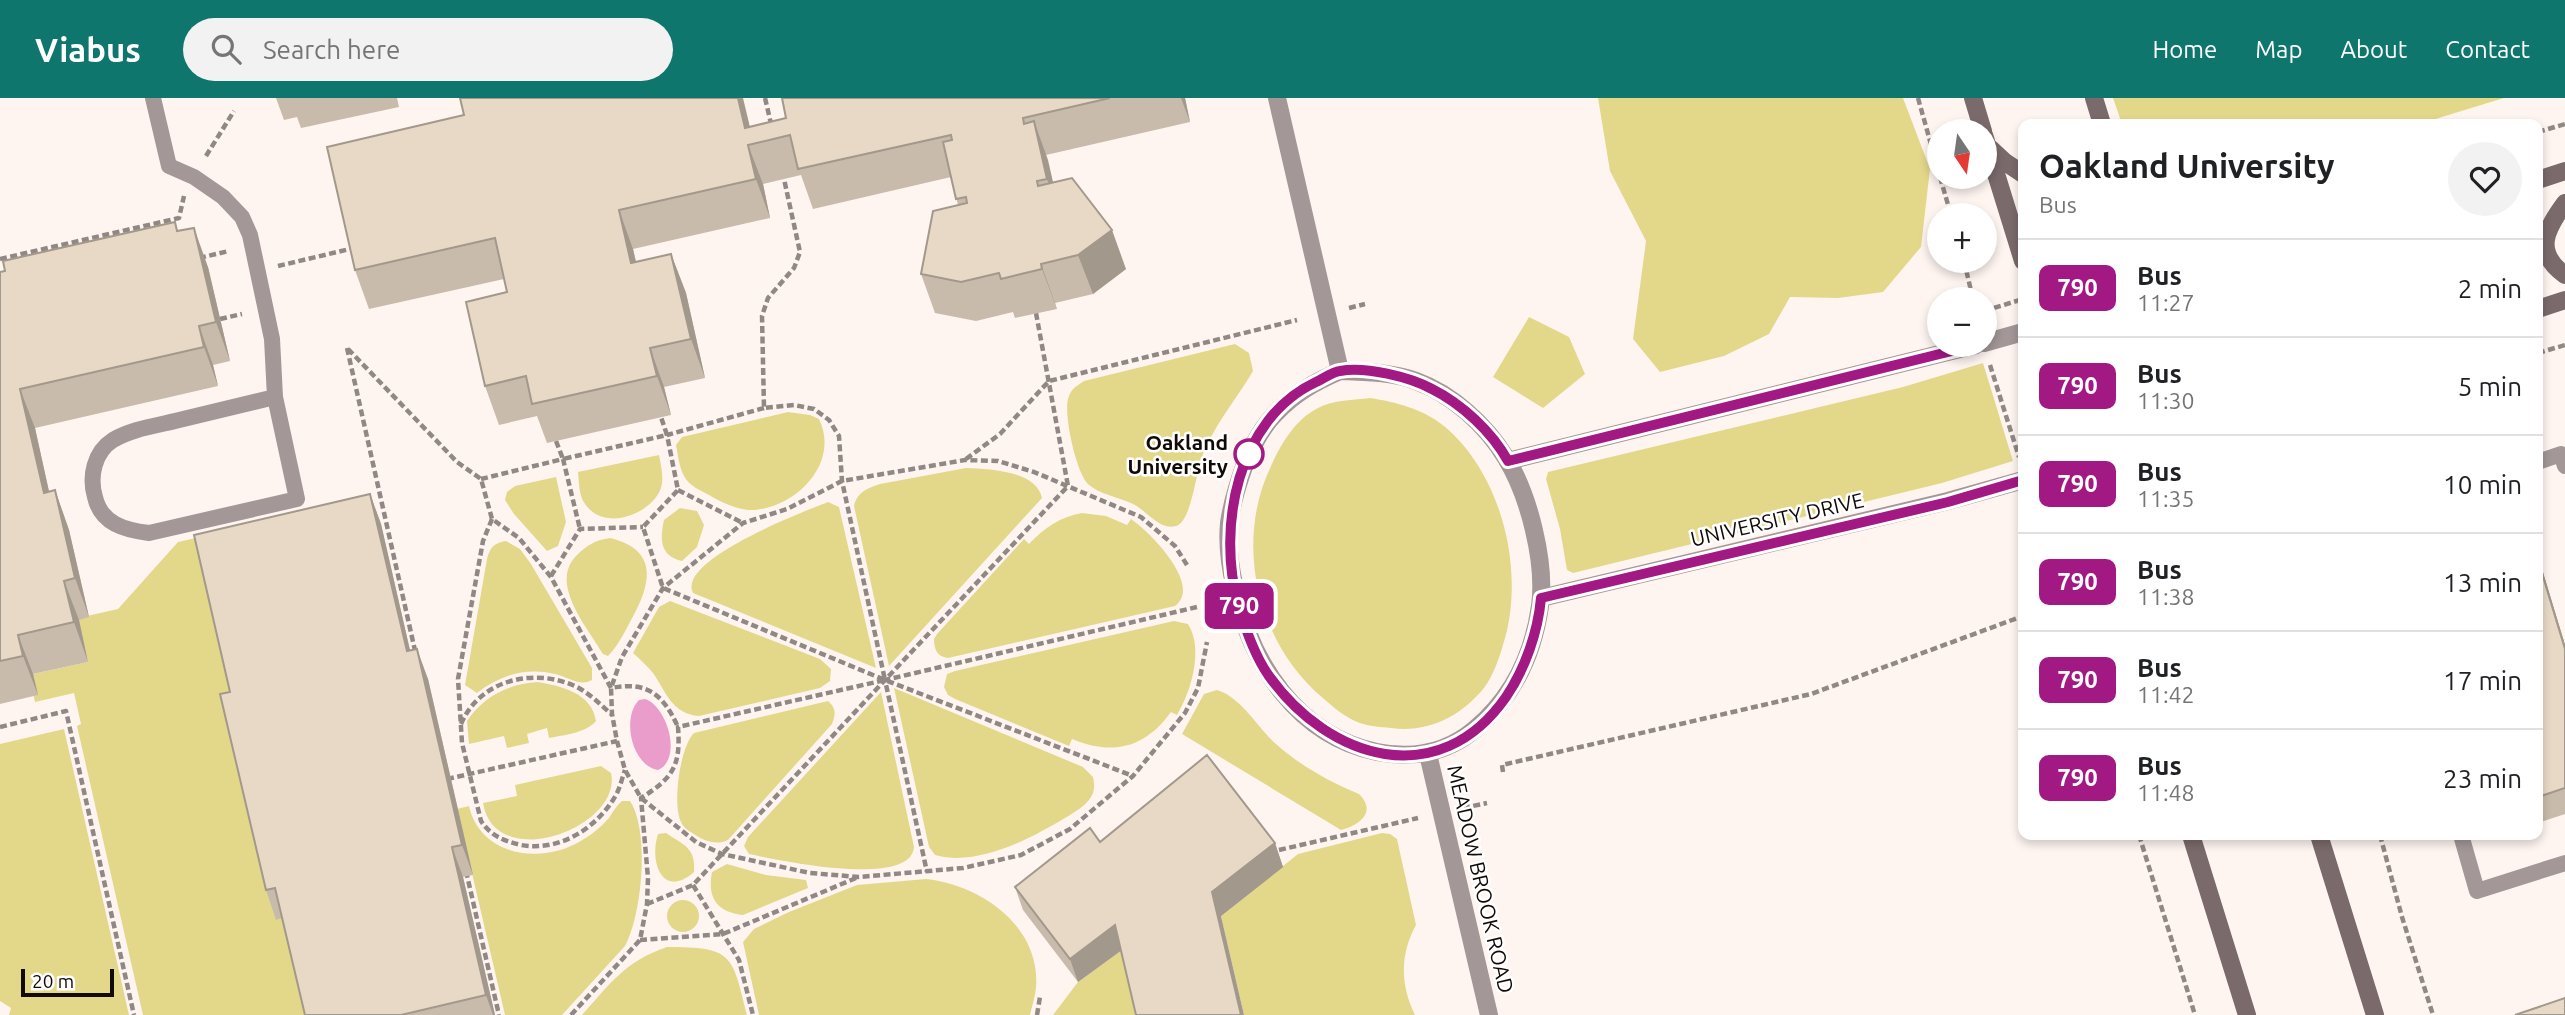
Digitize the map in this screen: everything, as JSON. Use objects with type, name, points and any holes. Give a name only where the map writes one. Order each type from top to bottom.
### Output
[{"type":"main road","points":[[1973,98],[1979,119]]},
{"type":"main road","points":[[2094,98],[2100,119]]},
{"type":"main road","points":[[1997,152],[2005,162],[2018,171]]},
{"type":"main road","points":[[2543,178],[2565,171]]},
{"type":"main road","points":[[1997,176],[2018,245]]},
{"type":"main road","points":[[2565,202],[2551,223],[2545,241],[2548,257],[2565,275]]},
{"type":"main road","points":[[2543,307],[2565,300]]},
{"type":"main road","points":[[2193,840],[2247,1015]]},
{"type":"main road","points":[[2321,840],[2375,1015]]},
{"type":"street","points":[[1277,98],[1340,371]]},
{"type":"street","points":[[1997,339],[2018,333]]},
{"type":"street","points":[[1508,461],[1928,357]]},
{"type":"street","points":[[1340,371],[1382,373],[1415,380],[1447,396],[1478,422],[1508,461],[1533,526],[1541,598],[1531,643],[1517,681],[1495,712],[1464,738],[1428,754],[1398,756],[1358,748],[1323,731],[1293,705],[1268,675],[1250,640],[1237,602],[1230,564],[1229,524],[1238,484],[1252,447],[1274,414],[1302,389],[1340,371]]},
{"type":"street","name":"UNIVERSITY DRIVE","points":[[1541,598],[1948,502],[2018,481]]},
{"type":"street","name":"MEADOW BROOK ROAD","points":[[1428,754],[1489,1015]]},
{"type":"lane","points":[[153,98],[169,166],[194,177],[223,197],[242,217],[246,226],[272,339],[275,397],[297,499],[149,533],[125,530],[106,519],[96,503],[91,484],[95,461],[111,441],[134,431],[275,397]]},
{"type":"lane","points":[[2543,459],[2561,454],[2565,466]]},
{"type":"lane","points":[[2462,840],[2477,891],[2565,863]]},
{"type":"path","points":[[765,98],[774,136]]},
{"type":"path","points":[[1918,98],[1927,130]]},
{"type":"path","points":[[206,156],[234,111]]},
{"type":"path","points":[[2543,131],[2565,124]]},
{"type":"path","points":[[764,408],[762,316],[768,298],[794,268],[800,252],[784,179]]},
{"type":"path","points":[[0,259],[179,218],[184,195]]},
{"type":"path","points":[[276,266],[355,248]]},
{"type":"path","points":[[188,261],[229,251]]},
{"type":"path","points":[[1997,307],[2018,301]]},
{"type":"path","points":[[1348,308],[1365,304]]},
{"type":"path","points":[[1035,313],[1068,485]]},
{"type":"path","points":[[220,319],[243,314]]},
{"type":"path","points":[[965,460],[1000,434],[1049,381],[1297,320]]},
{"type":"path","points":[[2543,352],[2565,345]]},
{"type":"path","points":[[417,658],[347,348],[457,462],[481,479],[492,519],[483,541],[458,679],[460,726],[481,821],[488,831],[507,842],[530,846],[568,840],[597,819],[617,794],[625,770]]},
{"type":"path","points":[[1989,362],[2018,455]]},
{"type":"path","points":[[481,479],[667,435],[764,408],[794,405],[814,409],[829,420],[839,436],[842,481],[928,872]]},
{"type":"path","points":[[661,417],[678,490]]},
{"type":"path","points":[[551,577],[580,529],[556,441]]},
{"type":"path","points":[[1187,565],[1175,546],[1141,517],[1068,485],[998,461],[965,460],[842,481],[787,509],[743,523],[663,588],[622,657],[611,688],[617,741],[625,770],[641,798],[696,842],[722,854],[810,873],[859,877],[963,868],[1021,855],[1070,829],[1133,776],[1185,713],[1198,688],[1207,642]]},
{"type":"path","points":[[647,904],[693,885],[1068,485]]},
{"type":"path","points":[[678,490],[743,523]]},
{"type":"path","points":[[580,529],[643,527],[678,490]]},
{"type":"path","points":[[492,519],[519,538],[551,577],[611,688]]},
{"type":"path","points":[[643,527],[663,588],[885,680],[1133,776]]},
{"type":"path","points":[[678,727],[1197,607]]},
{"type":"path","points":[[1503,772],[1502,765],[1811,694],[2018,618]]},
{"type":"path","points":[[460,726],[466,712],[494,687],[531,677],[555,680],[578,688],[612,714]]},
{"type":"path","points":[[611,688],[643,686],[654,692],[672,713],[678,727],[679,742],[671,774],[664,784],[641,798]]},
{"type":"path","points":[[0,727],[66,711],[134,1015]]},
{"type":"path","points":[[440,778],[469,775],[617,741]]},
{"type":"path","points":[[571,1015],[640,940],[647,904],[646,834],[641,798]]},
{"type":"path","points":[[1459,809],[1487,803]]},
{"type":"path","points":[[1279,850],[1422,817]]},
{"type":"path","points":[[2142,840],[2195,1015]]},
{"type":"path","points":[[2381,840],[2402,918],[2433,1015]]},
{"type":"path","points":[[463,858],[499,1015]]},
{"type":"path","points":[[640,940],[723,934],[859,877]]},
{"type":"path","points":[[693,885],[739,960],[753,1015]]},
{"type":"path","points":[[1037,1015],[1040,997]]},
{"type":"shaded area","points":[[1598,98],[1903,98],[1927,161],[1928,189],[1921,247],[1883,292],[1838,298],[1790,297],[1769,334],[1724,356],[1660,372],[1633,339],[1646,241],[1610,171]]},
{"type":"shaded area","points":[[2113,98],[2504,98],[2435,119],[2120,119]]},
{"type":"shaded area","points":[[1529,317],[1569,337],[1585,374],[1543,408],[1493,377]]},
{"type":"shaded area","points":[[1235,344],[1249,353],[1253,371],[1210,438],[1200,463],[1189,508],[1181,523],[1165,526],[1135,505],[1097,490],[1087,483],[1071,440],[1067,414],[1067,403],[1075,387],[1084,381]]},
{"type":"shaded area","points":[[1983,363],[2013,461],[1942,483],[1573,573],[1567,570],[1560,529],[1546,479],[1548,472],[1903,387]]},
{"type":"shaded area","points":[[1370,398],[1399,404],[1427,415],[1444,426],[1464,447],[1495,498],[1510,557],[1512,588],[1509,617],[1501,650],[1490,678],[1475,698],[1454,715],[1418,728],[1363,724],[1347,717],[1327,702],[1301,676],[1282,650],[1268,621],[1258,590],[1254,526],[1260,494],[1280,448],[1296,425],[1318,408],[1337,402]]},
{"type":"shaded area","points":[[788,412],[819,419],[824,435],[824,451],[819,466],[800,491],[771,507],[743,509],[720,501],[686,479],[676,445],[682,437]]},
{"type":"shaded area","points":[[659,455],[661,488],[648,506],[626,517],[615,518],[603,517],[593,512],[583,501],[578,472]]},
{"type":"shaded area","points":[[966,468],[1021,476],[1038,489],[1042,498],[889,666],[855,501],[864,491],[880,484]]},
{"type":"shaded area","points":[[556,477],[566,522],[558,546],[547,551],[505,500],[507,492],[515,486]]},
{"type":"shaded area","points":[[828,502],[839,507],[876,668],[693,593],[693,580],[704,566],[722,552],[771,526]]},
{"type":"shaded area","points":[[680,508],[697,511],[704,525],[697,547],[682,561],[674,559],[665,551],[662,540],[664,520]]},
{"type":"shaded area","points":[[1082,513],[1106,516],[1127,525],[1131,519],[1150,535],[1171,560],[1183,585],[1182,597],[1175,606],[948,658],[939,654],[934,643],[937,634],[1024,539],[1029,544],[1053,524]]},
{"type":"shaded area","points":[[289,517],[286,917],[309,1015],[143,1015],[77,726],[81,724],[74,693],[35,702],[29,675],[88,662],[78,618],[118,609],[178,542]]},
{"type":"shaded area","points":[[610,538],[627,544],[638,552],[645,562],[647,573],[646,585],[636,611],[620,641],[608,656],[603,654],[581,619],[569,592],[567,579],[569,566],[581,551]]},
{"type":"shaded area","points":[[506,541],[520,549],[531,564],[592,668],[592,680],[578,682],[555,674],[534,671],[504,677],[477,693],[465,685],[487,559],[493,546]]},
{"type":"shaded area","points":[[670,601],[820,659],[831,669],[830,681],[820,688],[699,716],[682,711],[671,701],[653,673],[633,653],[659,607]]},
{"type":"shaded area","points":[[1174,621],[1188,624],[1193,634],[1194,670],[1187,695],[1177,715],[1171,712],[1150,734],[1127,745],[1101,747],[1072,739],[1069,746],[955,699],[948,695],[944,687],[947,674],[955,671]]},
{"type":"shaded area","points":[[538,682],[574,692],[582,697],[593,711],[596,721],[581,731],[561,736],[549,738],[547,728],[527,734],[529,743],[507,748],[504,736],[469,744],[467,721],[481,705],[507,689]]},
{"type":"shaded area","points":[[894,688],[1083,767],[1093,777],[1094,789],[1091,797],[1065,818],[1003,849],[968,857],[935,855],[929,847]]},
{"type":"shaded area","points":[[1217,690],[1234,699],[1276,744],[1295,759],[1359,794],[1366,807],[1364,817],[1341,830],[1182,734],[1204,694]]},
{"type":"shaded area","points":[[881,692],[914,847],[907,860],[891,867],[841,868],[749,854],[744,846],[748,837]]},
{"type":"shaded area","points":[[645,699],[660,712],[669,733],[670,755],[666,764],[658,770],[649,767],[642,760],[632,740],[630,729],[634,708],[639,700]]},
{"type":"shaded area","points":[[828,701],[834,711],[832,724],[728,840],[716,843],[708,841],[684,827],[678,814],[677,790],[681,763],[694,733]]},
{"type":"shaded area","points":[[64,729],[129,1015],[9,1015],[11,1008],[0,1001],[0,744]]},
{"type":"shaded area","points":[[601,766],[611,773],[609,793],[598,811],[579,825],[556,835],[532,839],[510,836],[492,825],[483,803],[517,796],[515,785]]},
{"type":"shaded area","points":[[622,801],[630,801],[636,815],[642,852],[636,914],[625,946],[562,1015],[505,1015],[457,809],[469,806],[475,823],[485,836],[498,845],[530,854],[563,849],[579,842],[606,821]]},
{"type":"shaded area","points":[[666,833],[683,844],[693,857],[694,872],[683,880],[674,882],[666,879],[657,865],[655,855],[658,834]]},
{"type":"shaded area","points":[[1382,833],[1397,839],[1416,925],[1407,947],[1404,970],[1407,992],[1415,1015],[1244,1015],[1221,916],[1298,854]]},
{"type":"shaded area","points":[[727,864],[766,875],[806,880],[808,888],[743,915],[726,911],[713,896],[711,881],[712,872]]},
{"type":"shaded area","points":[[926,879],[967,890],[986,900],[1004,912],[1018,928],[1029,946],[1035,966],[1036,988],[1030,1015],[759,1015],[743,942],[754,929],[857,885]]},
{"type":"shaded area","points":[[683,900],[695,904],[699,916],[695,928],[683,932],[671,928],[667,916],[671,904]]},
{"type":"shaded area","points":[[667,947],[705,949],[726,958],[737,979],[747,1015],[582,1015],[629,966]]},
{"type":"shaded area","points":[[1123,949],[1139,1015],[1053,1015],[1078,982]]},
{"type":"building","points":[[460,98],[738,98],[745,128],[786,118],[782,98],[1110,98],[1023,118],[1024,124],[1034,121],[1047,179],[1037,181],[1038,186],[1072,178],[1112,230],[1078,255],[1041,264],[1042,269],[1001,279],[999,273],[961,282],[921,274],[933,211],[967,203],[966,197],[956,199],[943,142],[952,140],[951,135],[798,169],[790,135],[748,145],[756,179],[619,210],[631,263],[671,254],[691,339],[650,348],[657,376],[532,404],[526,376],[485,386],[466,302],[507,292],[495,238],[355,270],[327,147],[464,115]]},
{"type":"building","points":[[175,222],[177,231],[194,228],[216,322],[199,326],[204,347],[20,389],[44,493],[55,490],[75,578],[64,581],[74,622],[18,635],[23,656],[0,661],[0,272],[5,271],[3,261]]},
{"type":"building","points":[[370,494],[407,651],[417,649],[462,845],[452,847],[486,995],[401,1015],[305,1015],[275,888],[266,890],[220,694],[230,692],[194,535]]},
{"type":"building","points":[[2543,576],[2565,649],[2565,788],[2543,795]]},
{"type":"building","points":[[1207,755],[1275,843],[1212,892],[1241,1015],[1136,1015],[1115,925],[1070,959],[1015,887],[1090,828],[1100,842]]},
{"type":"building","points":[[2565,998],[2565,1015],[2515,1015]]},
{"type":"bus line","name":"790","points":[[1928,357],[1508,461],[1478,422],[1447,396],[1415,380],[1382,373],[1340,371],[1302,389],[1274,414],[1252,447],[1238,484],[1229,524],[1230,564],[1237,602],[1250,640],[1268,675],[1293,705],[1323,731],[1358,748],[1398,756],[1428,754],[1464,738],[1495,712],[1517,681],[1531,643],[1541,598],[1948,502],[2018,481]]},
{"type":"place","name":"Oakland University","points":[[1249,454]]}]
